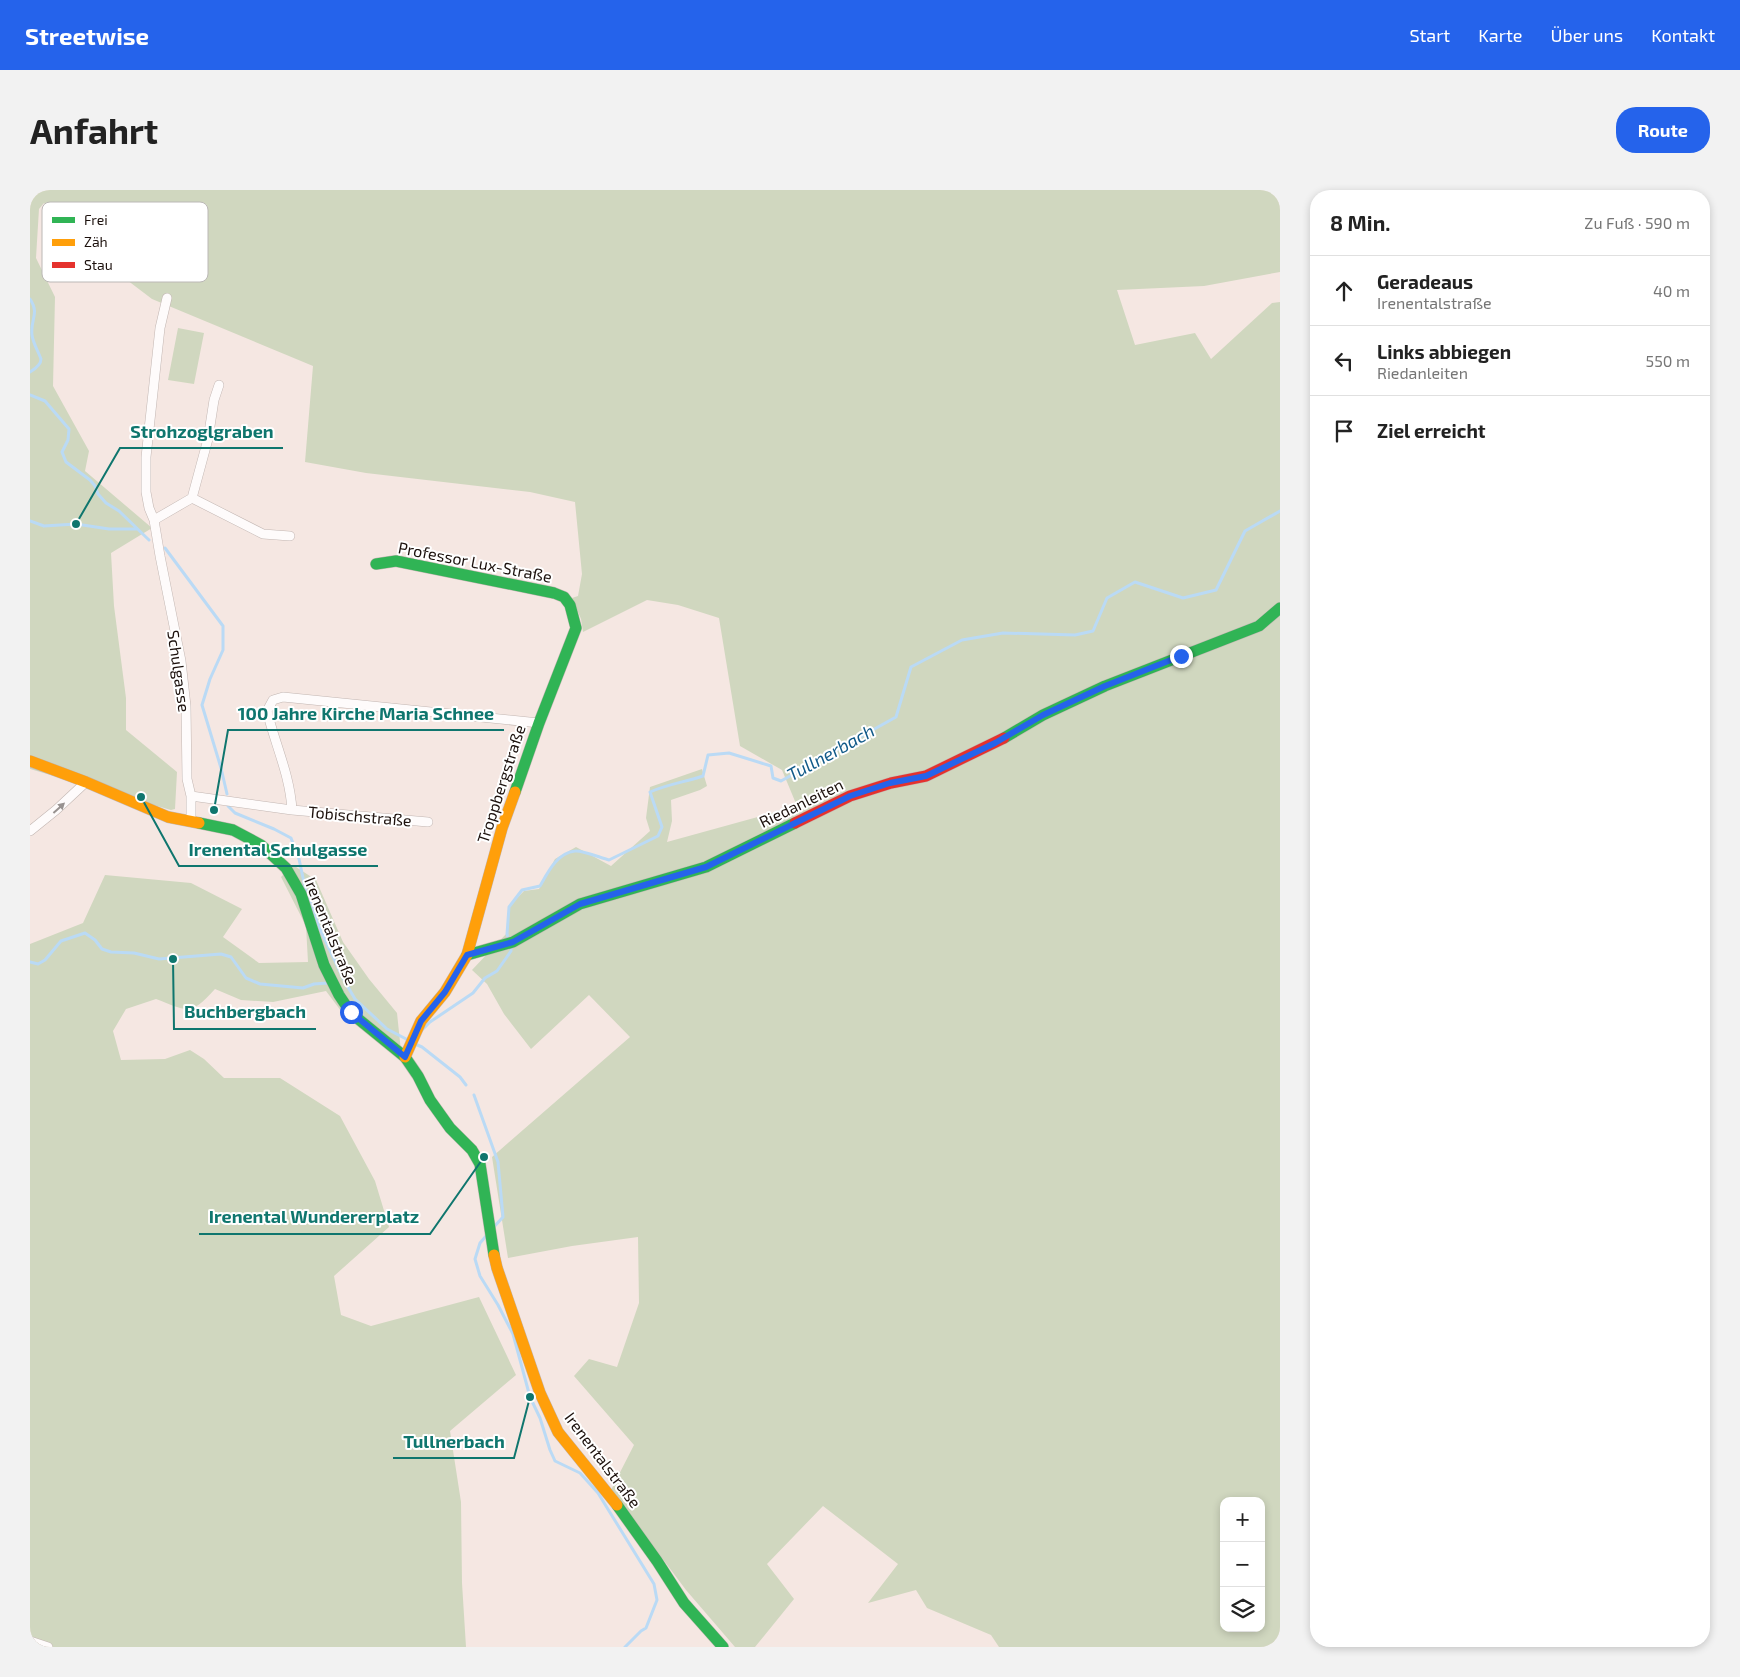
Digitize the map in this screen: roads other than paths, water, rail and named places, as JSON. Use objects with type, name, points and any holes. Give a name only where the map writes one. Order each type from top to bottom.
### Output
[{"type":"street","name":"Schulgasse","points":[[167,298],[160,328],[146,457],[146,492],[149,508],[154,520],[181,660],[186,706],[187,780],[191,796],[192,822]]},
{"type":"street","points":[[154,520],[192,498],[208,440],[214,400],[220,385]]},
{"type":"street","points":[[192,498],[263,534],[290,536]]},
{"type":"street","name":"Professor Lux-Straße","points":[[376,564],[396,561],[554,593],[564,597],[570,605],[576,628]]},
{"type":"street","name":"Riedanleiten","points":[[467,955],[509,944],[580,904],[706,867],[850,796],[890,783],[926,776],[995,743],[1043,715],[1105,686],[1259,626],[1280,608]]},
{"type":"street","name":"Troppbergstraße","points":[[467,955],[502,828],[539,723],[576,628]]},
{"type":"street","name":"Tobischstraße","points":[[292,810],[285,768],[270,727],[267,711],[273,700],[283,697],[318,700],[539,723]]},
{"type":"street","name":"Irenentalstraße","points":[[30,761],[86,782],[168,817],[233,830],[261,845],[286,868],[301,894],[324,965],[336,989],[351,1012],[407,1053],[430,1100],[450,1128],[472,1150],[480,1164],[497,1268],[540,1393],[558,1432],[615,1503],[657,1561],[684,1603],[723,1647]]},
{"type":"street","points":[[30,831],[86,782]]},
{"type":"street","name":"Tobischstraße","points":[[191,796],[292,810],[428,822]]},
{"type":"street","points":[[407,1053],[421,1021],[445,992],[467,955]]},
{"type":"street","points":[[30,1640],[48,1647]]},
{"type":"waterway","points":[[30,299],[34,309],[32,335],[41,359],[40,363],[30,372]]},
{"type":"waterway","points":[[30,395],[45,401],[69,429],[68,440],[62,452],[66,462],[90,480],[106,503],[119,511],[149,540]]},
{"type":"waterway","name":"Tullnerbach","points":[[509,941],[507,934],[509,907],[522,890],[540,886],[554,864],[563,855],[575,851],[609,860],[658,836],[662,827],[650,792],[703,776],[708,755],[729,753],[771,766],[773,778],[781,781],[896,717],[911,667],[962,640],[1003,633],[1075,635],[1093,631],[1107,598],[1135,582],[1183,598],[1216,590],[1245,531],[1280,511]]},
{"type":"waterway","points":[[30,521],[44,526],[76,524],[109,529],[136,529]]},
{"type":"waterway","points":[[165,548],[223,626],[223,650],[210,679],[202,705],[227,794]]},
{"type":"waterway","points":[[228,806],[235,813],[291,838],[299,859],[306,892]]},
{"type":"waterway","points":[[309,898],[319,927],[355,999],[387,1029],[410,1041]]},
{"type":"waterway","points":[[30,962],[38,964],[45,960],[61,941],[85,933],[95,940],[102,949],[111,952],[134,953],[159,959],[221,954],[231,957],[246,978],[260,984],[303,988],[314,984],[328,983]]},
{"type":"waterway","name":"Tullnerbach","points":[[423,1029],[430,1022],[473,993],[485,978],[497,971],[511,951],[511,947]]},
{"type":"waterway","name":"Tullnerbach","points":[[415,1044],[422,1047],[460,1077],[466,1085]]},
{"type":"waterway","name":"Tullnerbach","points":[[474,1095],[498,1162],[503,1217],[493,1228]]},
{"type":"waterway","name":"Tullnerbach","points":[[487,1235],[480,1243],[475,1259],[480,1276],[513,1334],[530,1397],[540,1418],[555,1461],[580,1473],[598,1493],[654,1584],[657,1600],[646,1628],[625,1647]]},
{"type":"place","name":"Strohzoglgraben","points":[[76,524]]},
{"type":"place","name":"Irenental Schulgasse","points":[[141,797]]},
{"type":"place","name":"100 Jahre Kirche Maria Schnee","points":[[214,810]]},
{"type":"place","name":"Buchbergbach","points":[[173,959]]},
{"type":"place","name":"Irenental Wundererplatz","points":[[484,1157]]},
{"type":"place","name":"Tullnerbach","points":[[530,1397]]}]
